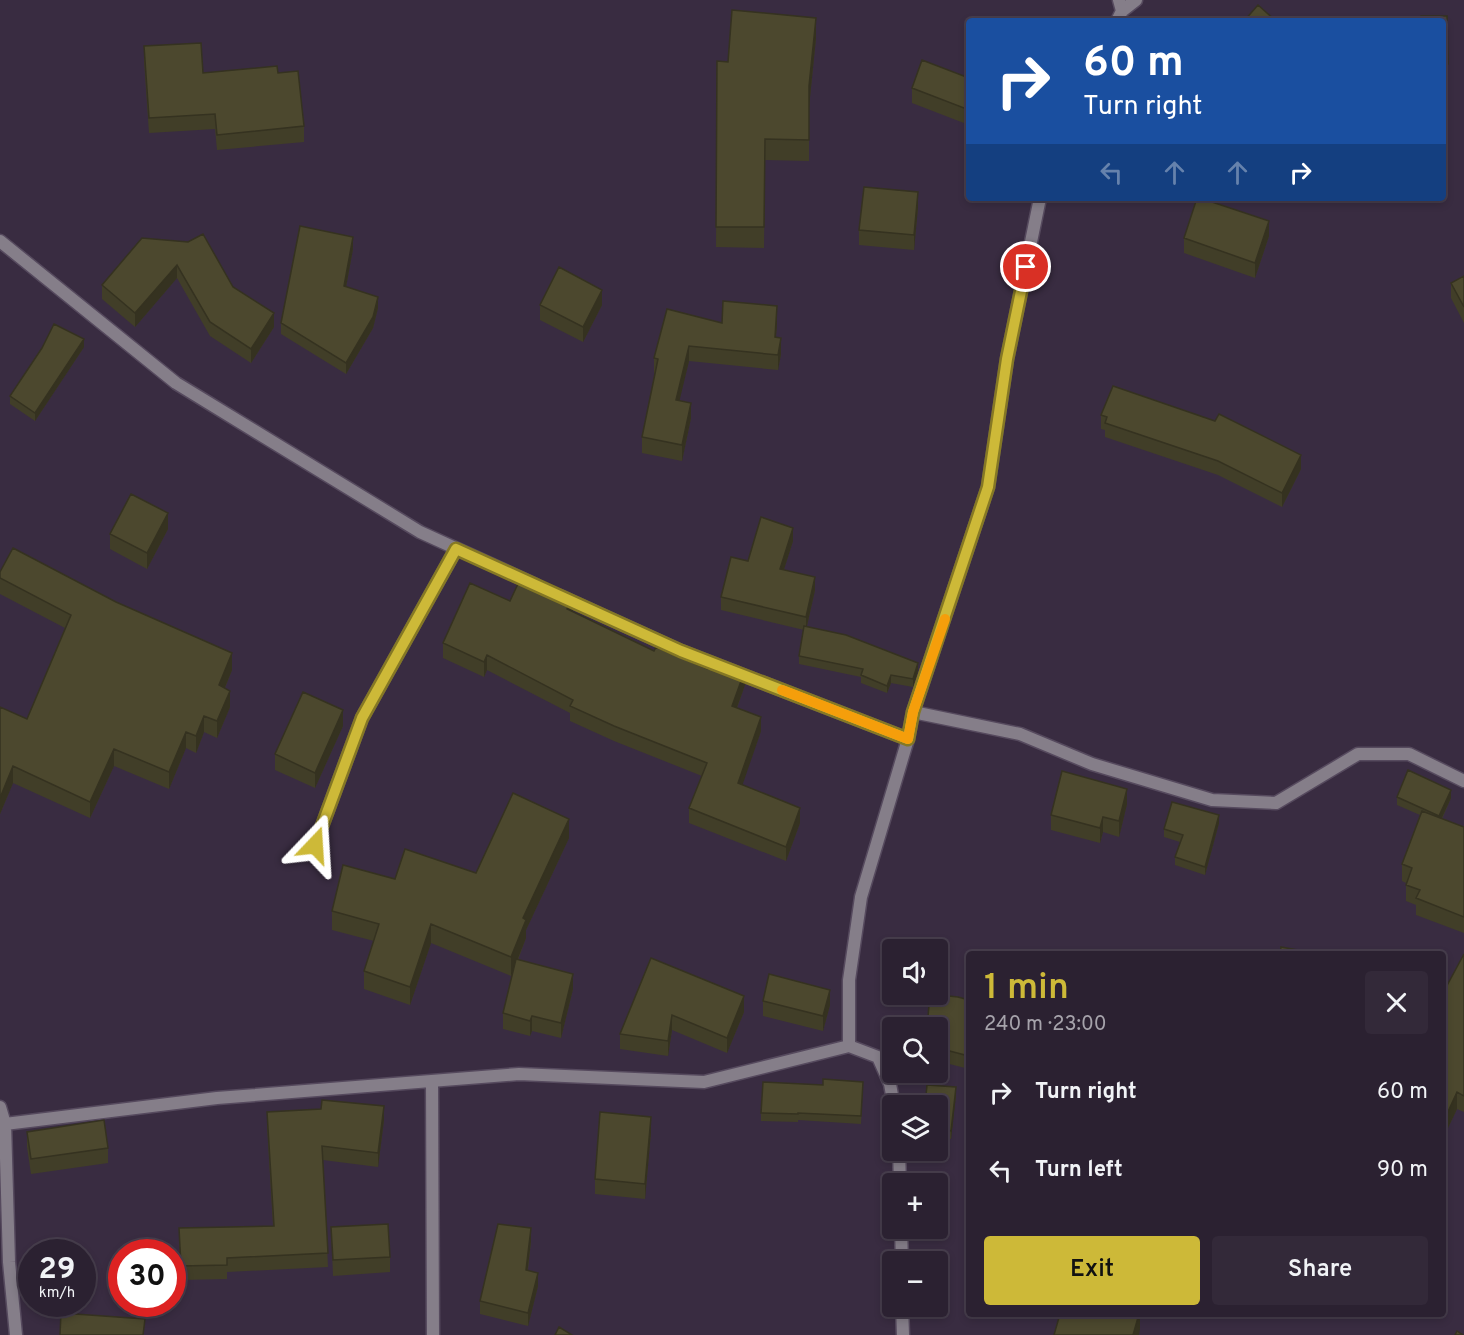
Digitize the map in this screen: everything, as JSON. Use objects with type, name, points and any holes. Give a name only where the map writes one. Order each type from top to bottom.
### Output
[{"type":"street","points":[[1119,11],[1136,0]]},
{"type":"street","points":[[849,1046],[849,980],[861,897],[908,739],[913,712],[988,487],[1007,359],[1039,201]]},
{"type":"street","points":[[0,240],[176,383],[420,532],[681,651],[908,739]]},
{"type":"street","points":[[315,845],[362,718],[456,549]]},
{"type":"street","points":[[913,712],[1020,735],[1092,764],[1212,800],[1276,803],[1358,754],[1409,754],[1464,781]]},
{"type":"street","points":[[3,1126],[217,1098],[519,1074],[704,1082],[849,1046],[878,1057],[890,1084],[892,1095]]},
{"type":"street","points":[[432,1081],[433,1335]]},
{"type":"street","points":[[0,1107],[3,1126],[9,1262],[16,1335]]},
{"type":"street","points":[[902,1317],[903,1335]]},
{"type":"building","points":[[1258,5],[1273,18],[1247,18]]},
{"type":"building","points":[[732,10],[816,18],[809,86],[809,140],[765,139],[764,227],[716,227],[717,61],[728,62]]},
{"type":"building","points":[[1421,16],[1447,16],[1448,64],[1446,64],[1446,18],[1421,18]]},
{"type":"building","points":[[201,43],[203,73],[277,66],[278,73],[298,71],[304,126],[217,135],[215,114],[149,118],[144,46]]},
{"type":"building","points":[[922,60],[966,77],[966,109],[912,88]]},
{"type":"building","points":[[864,187],[918,192],[914,235],[859,230]]},
{"type":"building","points":[[1196,201],[1209,201],[1269,221],[1255,263],[1184,238]]},
{"type":"building","points":[[300,226],[353,237],[344,286],[378,297],[373,317],[346,363],[281,323]]},
{"type":"building","points":[[203,234],[233,287],[274,313],[251,349],[210,322],[177,265],[135,313],[102,285],[142,238],[188,242]]},
{"type":"building","points":[[559,267],[602,290],[583,327],[540,305]]},
{"type":"building","points":[[1464,276],[1464,307],[1451,283]]},
{"type":"building","points":[[723,301],[777,306],[775,337],[781,338],[778,355],[689,346],[676,400],[691,403],[682,445],[642,437],[658,359],[654,358],[667,309],[722,323]]},
{"type":"building","points":[[54,324],[84,339],[35,413],[10,396],[42,348]]},
{"type":"building","points":[[1113,386],[1215,421],[1219,414],[1301,455],[1282,493],[1218,461],[1105,423],[1107,417],[1101,415]]},
{"type":"building","points":[[131,494],[168,513],[147,553],[110,534]]},
{"type":"building","points":[[761,517],[793,528],[780,569],[815,577],[806,617],[721,597],[731,557],[748,561]]},
{"type":"building","points":[[13,548],[116,602],[232,653],[219,685],[230,691],[217,721],[204,716],[196,736],[186,732],[169,772],[114,749],[90,802],[13,766],[0,798],[0,707],[27,719],[71,615],[0,578],[0,572]]},
{"type":"building","points":[[523,573],[573,596],[567,609],[654,651],[656,647],[708,669],[712,657],[745,670],[732,706],[761,717],[738,783],[800,808],[786,847],[689,808],[707,763],[570,706],[573,700],[487,655],[484,662],[443,643],[470,583],[510,601]]},
{"type":"building","points":[[804,626],[846,635],[918,663],[913,679],[891,675],[887,686],[861,675],[863,669],[799,656]]},
{"type":"building","points":[[303,692],[343,710],[315,773],[275,754]]},
{"type":"building","points":[[1408,770],[1451,790],[1439,816],[1397,797]]},
{"type":"building","points":[[1062,771],[1127,789],[1119,821],[1103,817],[1100,828],[1051,815]]},
{"type":"building","points":[[513,793],[569,819],[523,918],[526,920],[511,957],[431,924],[410,987],[364,971],[379,924],[332,911],[343,865],[395,879],[405,849],[476,873]]},
{"type":"building","points":[[1172,802],[1219,815],[1205,867],[1175,857],[1183,835],[1164,829]]},
{"type":"building","points":[[1422,811],[1464,827],[1464,917],[1416,898],[1420,890],[1406,885],[1412,868],[1402,864]]},
{"type":"building","points":[[1281,947],[1303,951],[1280,951]]},
{"type":"building","points":[[1464,954],[1464,1096],[1457,1092],[1446,1116],[1446,987]]},
{"type":"building","points":[[651,958],[744,996],[727,1038],[672,1015],[668,1041],[620,1034]]},
{"type":"building","points":[[516,959],[573,974],[561,1023],[532,1016],[530,1021],[503,1013]]},
{"type":"building","points":[[769,974],[830,990],[823,1016],[763,1001]]},
{"type":"building","points":[[948,996],[966,999],[965,1055],[948,1051],[948,1017],[928,1017],[929,1005],[948,1005]]},
{"type":"building","points":[[823,1079],[863,1082],[861,1116],[761,1113],[763,1082],[823,1085]]},
{"type":"building","points":[[927,1085],[956,1087],[951,1131],[948,1131],[948,1095],[926,1095]]},
{"type":"building","points":[[322,1100],[384,1106],[378,1153],[322,1146],[328,1253],[227,1258],[227,1265],[186,1266],[186,1239],[180,1239],[179,1228],[274,1226],[267,1112],[321,1109]]},
{"type":"building","points":[[600,1112],[651,1117],[645,1184],[595,1179]]},
{"type":"building","points":[[104,1120],[108,1148],[31,1159],[27,1132]]},
{"type":"building","points":[[388,1224],[390,1257],[333,1260],[331,1227]]},
{"type":"building","points":[[498,1224],[531,1228],[526,1270],[538,1273],[528,1313],[480,1301]]},
{"type":"building","points":[[96,1316],[145,1319],[143,1335],[60,1335],[61,1317]]},
{"type":"building","points":[[1059,1317],[1138,1317],[1133,1335],[1054,1335]]},
{"type":"building","points":[[559,1327],[572,1335],[555,1335]]},
{"type":"slow traffic","points":[[782,690],[908,739],[913,712],[945,619]]},
{"type":"route","points":[[315,845],[362,718],[456,549],[681,651],[908,739],[913,712],[988,487],[1007,359],[1026,267]]}]
